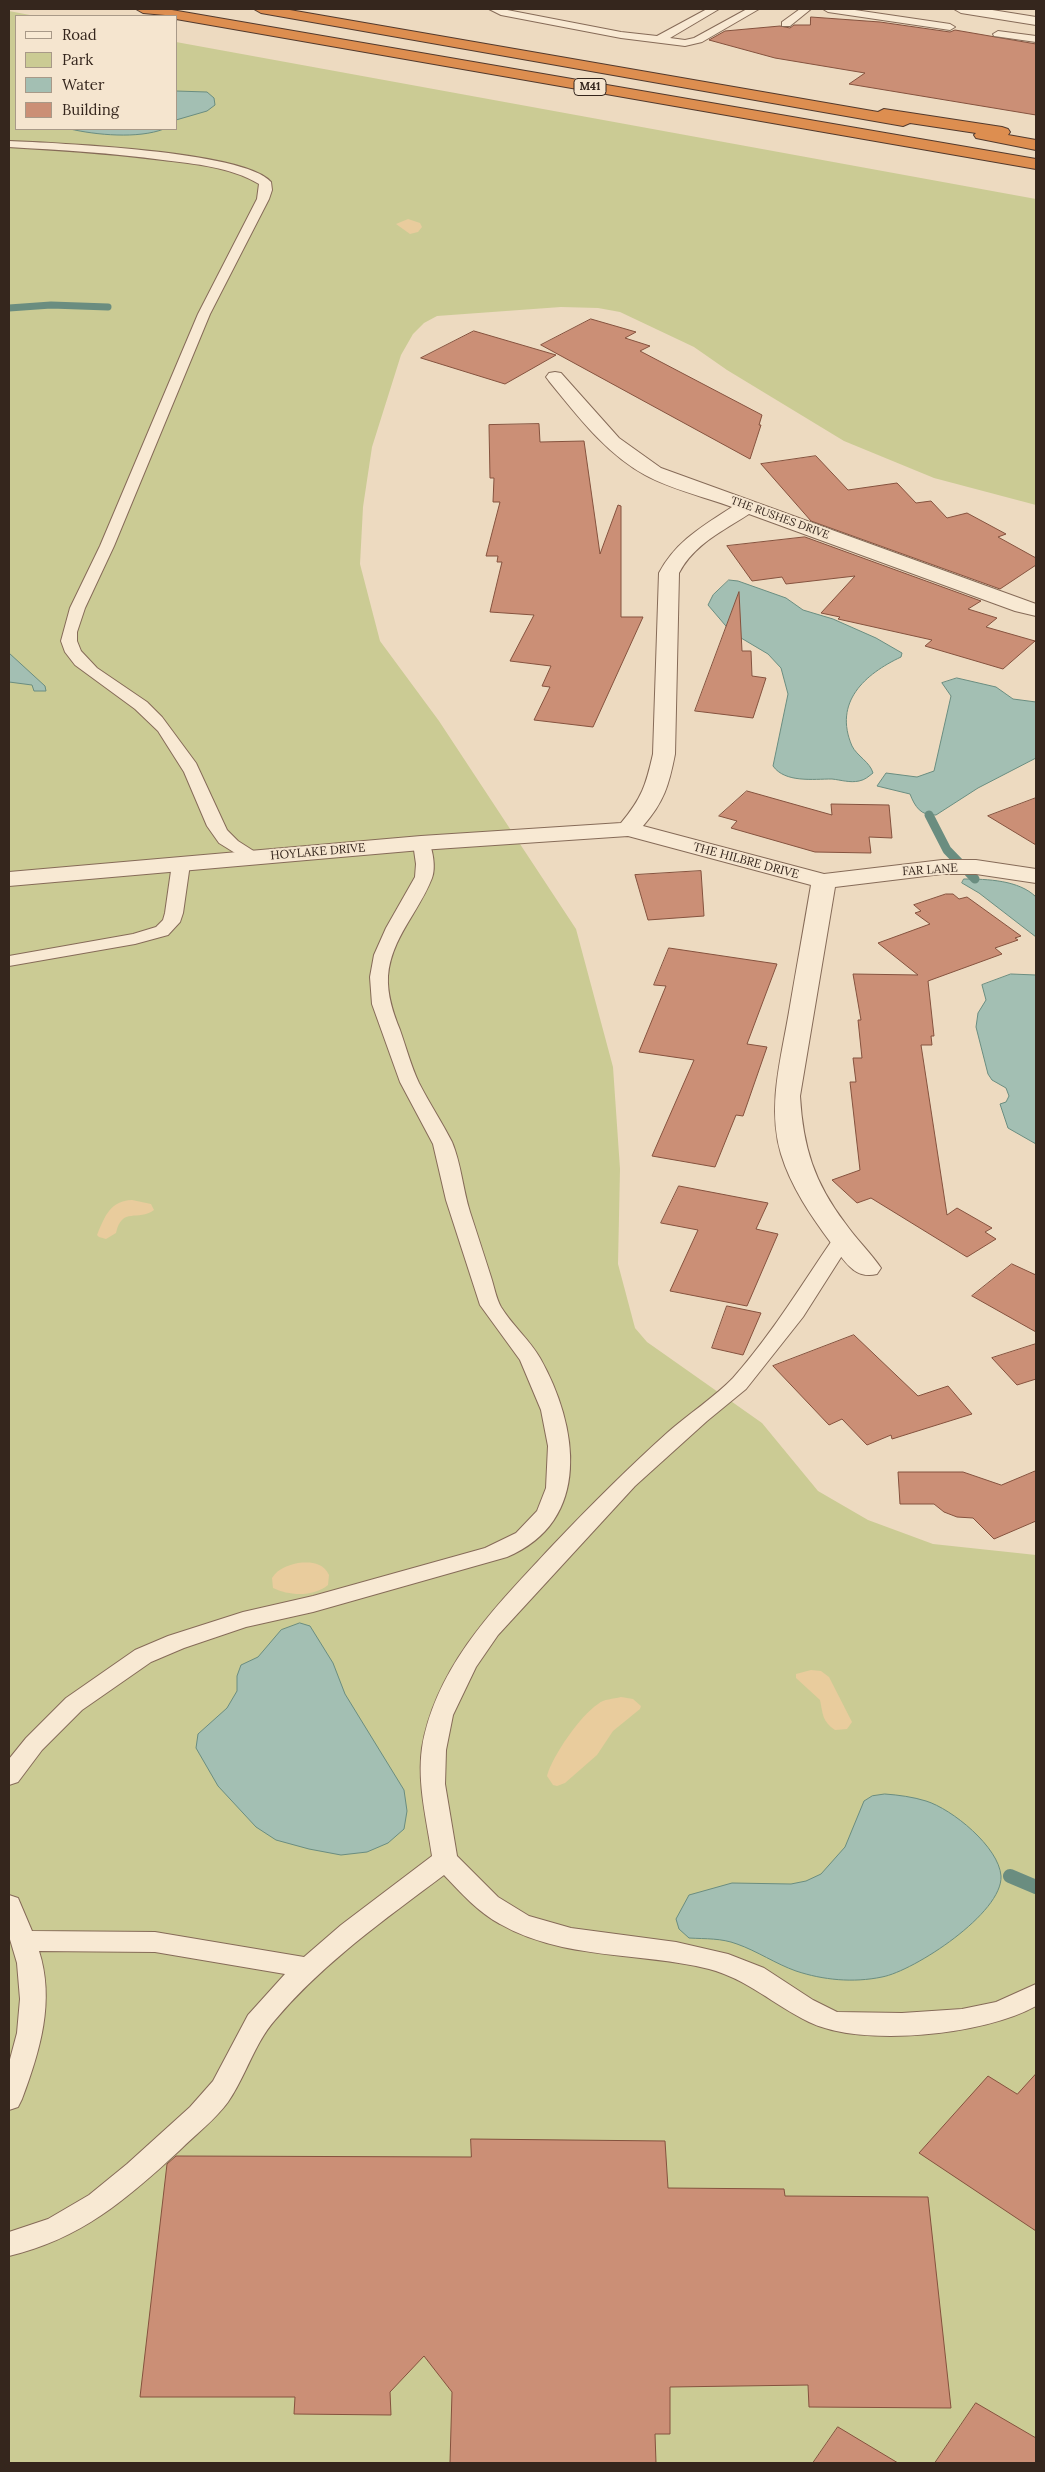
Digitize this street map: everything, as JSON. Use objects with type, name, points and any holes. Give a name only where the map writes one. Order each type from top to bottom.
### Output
[{"type":"highway","name":"M41","points":[[143,9],[178,15]]},
{"type":"highway","name":"M41","points":[[261,9],[1036,145]]},
{"type":"highway","name":"M41","points":[[178,15],[1036,164]]},
{"type":"highway","points":[[580,85],[1036,176]]},
{"type":"highway","points":[[727,90],[1036,138]]},
{"type":"street","points":[[961,9],[1036,21]]},
{"type":"street","name":"THE RUSHES DRIVE","points":[[555,377],[577,404],[624,452],[638,464],[654,472],[1012,603],[1036,610]]},
{"type":"street","points":[[628,829],[649,805],[660,774],[664,754],[669,573],[674,561],[683,549],[747,506]]},
{"type":"street","name":"HOYLAKE DRIVE","points":[[9,879],[421,842],[628,829]]},
{"type":"street","name":"THE HILBRE DRIVE","points":[[628,829],[824,881]]},
{"type":"street","name":"FAR LANE","points":[[824,881],[942,867],[976,867],[1036,876]]},
{"type":"street","points":[[824,881],[787,1096],[788,1128],[795,1156],[808,1186],[842,1240],[867,1268]]},
{"type":"lane","points":[[494,9],[510,14],[676,43],[693,42],[754,9]]},
{"type":"lane","points":[[657,41],[714,9]]},
{"type":"lane","points":[[786,24],[806,9]]},
{"type":"lane","points":[[828,9],[950,26]]},
{"type":"lane","points":[[998,34],[1036,39]]},
{"type":"lane","points":[[9,144],[102,150],[219,164],[251,172],[265,182],[263,200],[204,314],[107,546],[89,580],[71,626],[69,639],[72,650],[82,661],[150,712],[166,730],[198,782],[218,830],[226,840],[254,857]]},
{"type":"lane","points":[[9,1776],[17,1751],[74,1704],[143,1656],[176,1642],[243,1620],[313,1604],[492,1554],[516,1545],[530,1535],[542,1523],[551,1506],[558,1470],[559,1447],[555,1421],[528,1355],[498,1319],[490,1305],[456,1200],[443,1144],[409,1082],[381,1004],[379,976],[383,955],[395,928],[424,877],[421,842]]},
{"type":"lane","points":[[9,961],[135,939],[162,931],[171,922],[174,913],[181,864]]},
{"type":"lane","points":[[842,1240],[796,1312],[739,1384],[699,1416],[626,1481],[490,1629],[466,1664],[440,1715],[434,1750],[433,1784],[445,1860],[496,1908],[519,1923],[566,1936],[660,1949],[728,1964],[759,1977],[809,2011],[832,2021],[867,2024],[946,2023],[984,2015],[1025,2002],[1036,1994]]},
{"type":"lane","points":[[9,2244],[37,2238],[62,2227],[89,2211],[128,2181],[216,2096],[246,2041],[264,2014],[308,1968],[445,1860]]},
{"type":"lane","points":[[9,1905],[30,1962],[33,2021],[27,2051],[9,2099]]},
{"type":"lane","points":[[23,1941],[120,1940],[156,1942],[308,1968]]},
{"type":"green space","points":[[9,11],[30,15],[15,15],[15,130],[178,130],[178,42],[1036,199],[1036,505],[934,478],[844,441],[727,370],[694,347],[620,312],[598,308],[561,307],[437,316],[424,323],[413,334],[401,355],[372,447],[363,507],[360,564],[380,641],[439,721],[576,929],[613,1067],[620,1169],[618,1264],[635,1328],[647,1342],[762,1423],[818,1491],[868,1520],[933,1544],[1036,1555],[1036,2463],[9,2463]]},
{"type":"sand","points":[[408,219],[420,223],[422,227],[418,232],[410,234],[396,224]]},
{"type":"sand","points":[[132,1200],[151,1204],[154,1210],[142,1215],[126,1217],[122,1220],[116,1233],[106,1239],[99,1237],[97,1235],[109,1211],[118,1203]]},
{"type":"sand","points":[[298,1563],[320,1565],[329,1575],[328,1585],[316,1592],[301,1594],[286,1593],[273,1588],[272,1578],[277,1572],[286,1566]]},
{"type":"sand","points":[[811,1670],[821,1671],[829,1677],[852,1722],[847,1729],[835,1730],[831,1727],[824,1717],[820,1700],[796,1678],[796,1674]]},
{"type":"sand","points":[[621,1697],[633,1699],[641,1706],[640,1709],[613,1731],[597,1755],[565,1783],[557,1786],[553,1785],[547,1776],[550,1767],[561,1747],[583,1717],[600,1702]]},
{"type":"water","points":[[178,91],[207,92],[214,98],[215,105],[207,111],[178,119]]},
{"type":"water","points":[[76,130],[161,130],[130,135]]},
{"type":"water","points":[[729,580],[738,581],[786,598],[803,610],[833,619],[876,638],[902,653],[901,657],[875,672],[865,681],[856,691],[850,703],[847,716],[847,730],[854,750],[866,762],[873,773],[867,778],[852,782],[832,779],[792,778],[778,771],[773,766],[788,694],[781,668],[768,654],[731,632],[708,605],[713,595]]},
{"type":"water","points":[[9,653],[45,686],[46,691],[34,691],[32,685],[9,682]]},
{"type":"water","points":[[957,678],[996,687],[1013,699],[1036,702],[1036,758],[978,788],[936,815],[926,814],[919,810],[910,794],[877,786],[886,773],[917,777],[934,771],[951,696],[942,683]]},
{"type":"water","points":[[964,879],[992,880],[1012,884],[1029,891],[1036,897],[1036,937],[979,893],[962,883]]},
{"type":"water","points":[[1011,974],[1036,975],[1036,1144],[1008,1128],[1000,1104],[1006,1102],[1009,1096],[1006,1088],[992,1080],[988,1074],[976,1027],[978,1013],[986,1000],[982,985]]},
{"type":"water","points":[[300,1623],[310,1626],[333,1663],[345,1694],[404,1790],[407,1811],[404,1829],[388,1843],[367,1852],[341,1855],[276,1840],[256,1827],[218,1786],[196,1748],[198,1734],[227,1708],[237,1691],[237,1676],[241,1665],[258,1657],[281,1630]]},
{"type":"water","points":[[885,1794],[906,1796],[937,1805],[973,1831],[992,1853],[998,1865],[1001,1876],[998,1891],[988,1907],[973,1923],[934,1952],[914,1964],[882,1977],[838,1980],[796,1971],[731,1942],[689,1938],[679,1929],[676,1919],[689,1895],[732,1883],[791,1884],[806,1881],[821,1874],[845,1847],[864,1801],[872,1796]]},
{"type":"building","points":[[811,17],[880,22],[950,32],[955,30],[1036,44],[1036,115],[849,84],[865,73],[775,58],[709,40],[725,31],[780,26],[790,28],[794,25],[810,25]]},
{"type":"building","points":[[591,319],[636,332],[625,338],[650,346],[640,351],[762,415],[759,425],[761,425],[750,459],[541,345]]},
{"type":"building","points":[[474,331],[556,355],[505,384],[421,358]]},
{"type":"building","points":[[539,424],[540,442],[584,441],[600,554],[618,505],[621,506],[621,617],[643,617],[593,727],[534,720],[550,687],[542,686],[551,666],[510,661],[534,615],[490,612],[502,562],[497,562],[498,556],[486,556],[500,502],[493,502],[494,478],[490,478],[489,425]]},
{"type":"building","points":[[816,456],[848,490],[897,483],[916,503],[931,501],[947,518],[967,513],[1006,534],[998,537],[1036,558],[1036,565],[1000,589],[811,521],[761,464]]},
{"type":"building","points":[[805,537],[981,601],[968,609],[997,618],[986,627],[1035,641],[1003,669],[925,646],[932,640],[838,619],[840,617],[821,613],[855,576],[786,584],[782,577],[752,581],[727,546]]},
{"type":"building","points":[[739,592],[742,651],[751,651],[752,676],[766,678],[753,718],[695,711]]},
{"type":"building","points":[[747,791],[832,815],[831,804],[889,805],[892,838],[869,837],[871,853],[815,852],[731,828],[737,821],[719,816]]},
{"type":"building","points":[[1036,798],[1036,845],[988,816]]},
{"type":"building","points":[[701,871],[704,916],[648,920],[635,875]]},
{"type":"building","points":[[946,894],[953,894],[959,899],[967,897],[1021,936],[1015,938],[1018,940],[995,948],[1002,954],[928,981],[934,1036],[931,1036],[932,1045],[921,1045],[947,1215],[957,1208],[992,1228],[985,1232],[996,1239],[967,1257],[871,1198],[857,1203],[832,1180],[860,1170],[850,1082],[856,1082],[853,1058],[862,1058],[858,1020],[861,1020],[853,974],[918,975],[878,943],[930,924],[915,913],[921,911],[914,905]]},
{"type":"building","points":[[669,948],[777,964],[747,1044],[767,1047],[743,1116],[736,1115],[715,1167],[652,1156],[694,1060],[639,1052],[666,986],[654,985]]},
{"type":"building","points":[[679,1186],[768,1203],[756,1229],[778,1234],[747,1306],[670,1291],[698,1230],[661,1223]]},
{"type":"building","points":[[1012,1264],[1036,1275],[1036,1332],[972,1296]]},
{"type":"building","points":[[727,1306],[761,1313],[743,1355],[712,1348]]},
{"type":"building","points":[[854,1335],[918,1396],[948,1386],[972,1414],[892,1439],[891,1435],[867,1445],[842,1419],[829,1425],[773,1366]]},
{"type":"building","points":[[1036,1344],[1036,1379],[1017,1385],[992,1358]]},
{"type":"building","points":[[1036,1471],[1036,1521],[994,1539],[973,1518],[957,1517],[944,1512],[934,1504],[900,1504],[898,1472],[963,1472],[1001,1485]]},
{"type":"building","points":[[1036,2074],[1036,2231],[919,2153],[988,2076],[1017,2094]]},
{"type":"building","points":[[471,2139],[665,2141],[668,2188],[784,2189],[785,2196],[928,2197],[951,2408],[809,2407],[808,2385],[670,2387],[670,2434],[655,2434],[656,2463],[450,2463],[452,2392],[424,2356],[390,2392],[391,2415],[294,2414],[295,2397],[140,2397],[167,2164],[176,2156],[471,2157]]},
{"type":"building","points":[[976,2403],[1036,2438],[1036,2463],[935,2463]]},
{"type":"building","points":[[838,2427],[898,2463],[813,2463]]},
{"type":"waterway","points":[[9,308],[51,305],[108,307]]},
{"type":"waterway","points":[[929,815],[947,850],[975,879]]},
{"type":"waterway","points":[[1010,1876],[1036,1887]]}]
